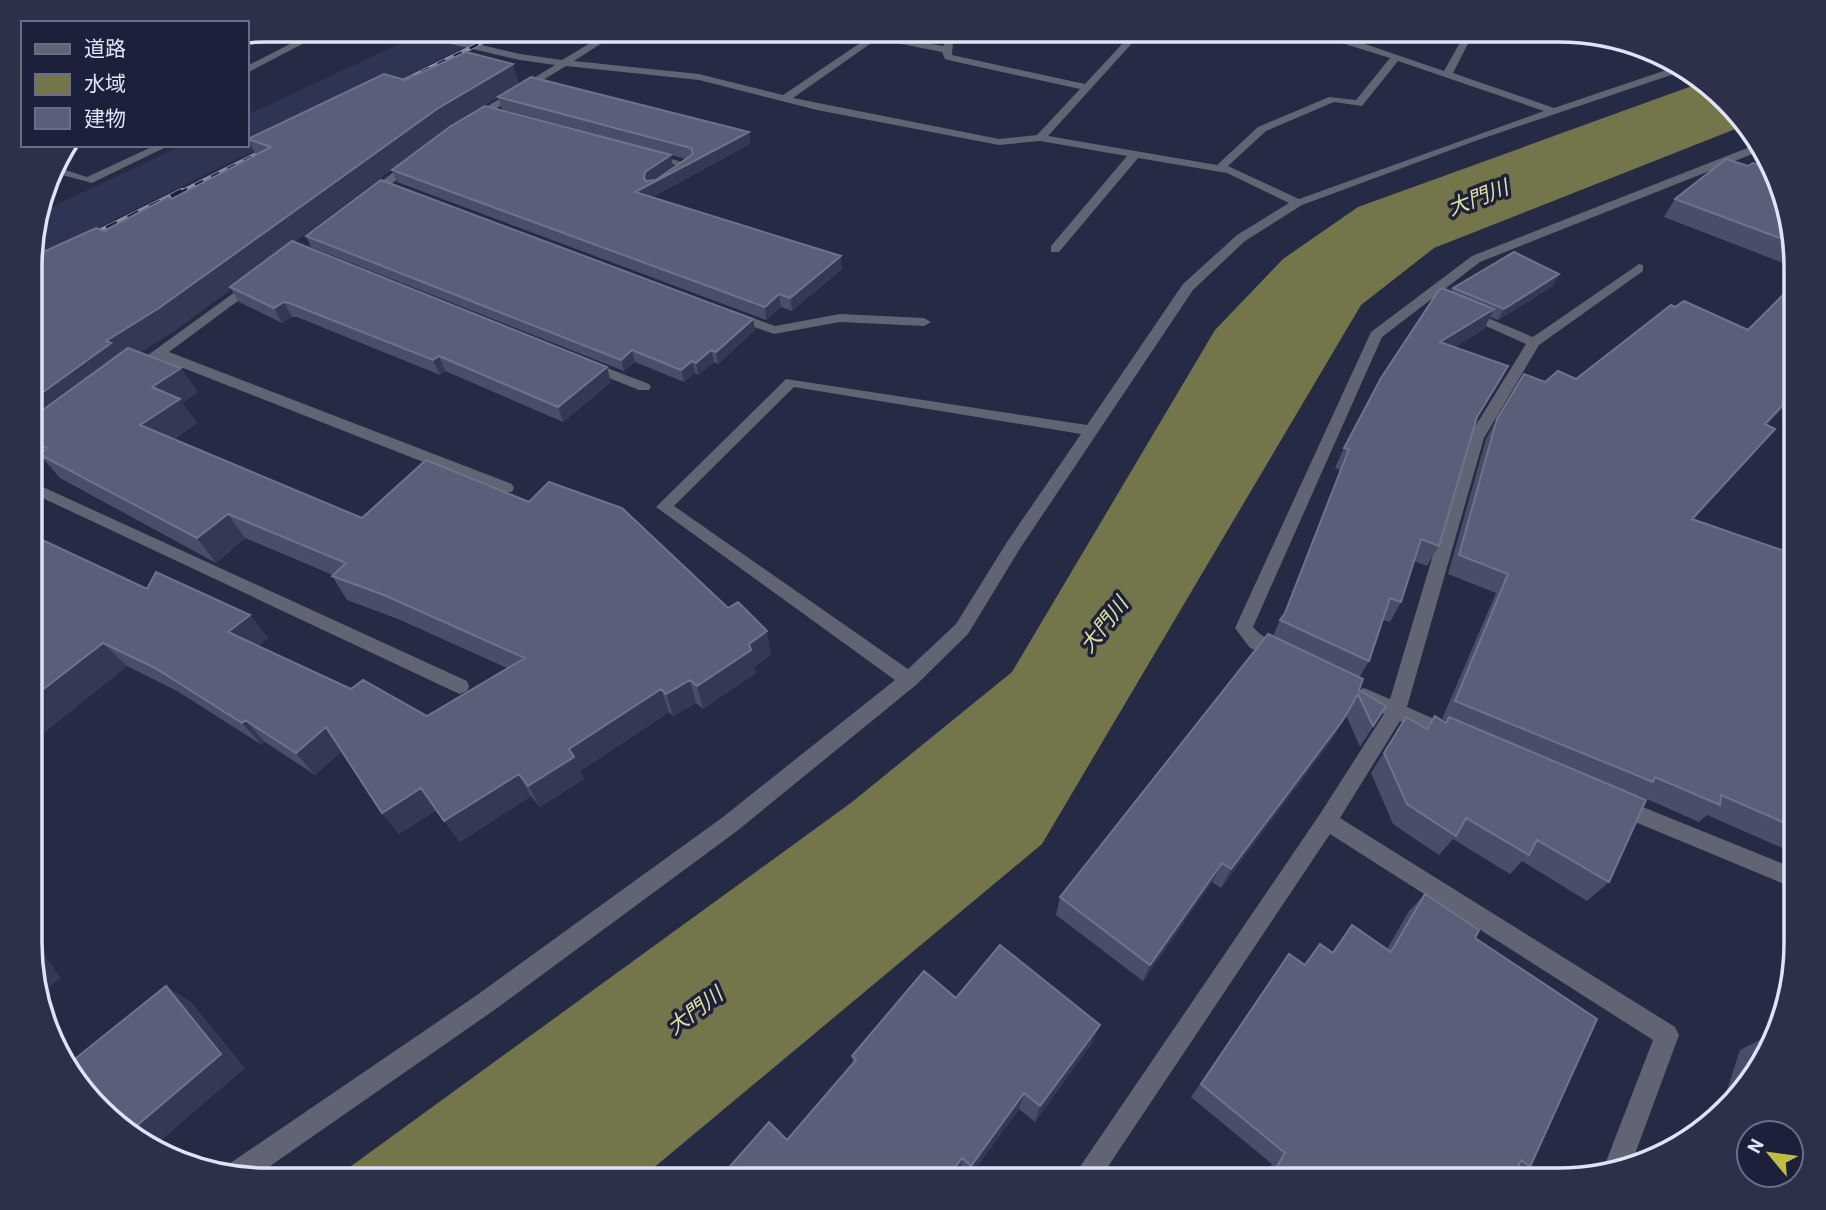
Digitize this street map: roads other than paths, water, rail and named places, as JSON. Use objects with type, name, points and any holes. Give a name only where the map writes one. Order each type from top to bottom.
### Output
[{"type":"street","points":[[248,69],[301,42]]},
{"type":"street","points":[[456,42],[562,64],[699,77],[785,99],[999,142],[1040,138],[1230,170],[1298,203]]},
{"type":"street","points":[[459,128],[598,42]]},
{"type":"street","points":[[785,99],[866,42]]},
{"type":"street","points":[[905,42],[946,50]]},
{"type":"street","points":[[949,42],[946,50],[948,57],[1085,87]]},
{"type":"street","points":[[1040,138],[1128,42]]},
{"type":"street","points":[[1351,42],[1557,111]]},
{"type":"street","points":[[1447,75],[1465,42]]},
{"type":"street","points":[[1219,169],[1262,129],[1333,99],[1358,104],[1396,57]]},
{"type":"street","points":[[247,1167],[485,1003],[730,824],[909,680],[962,629],[1013,546],[1188,287],[1241,238],[1298,203],[1474,138],[1672,73]]},
{"type":"street","points":[[486,111],[500,114]]},
{"type":"street","points":[[63,173],[88,181],[161,147]]},
{"type":"street","points":[[634,150],[688,165],[661,183]]},
{"type":"street","points":[[1291,660],[1256,643],[1244,628],[1376,335],[1436,302],[1476,259],[1751,150]]},
{"type":"street","points":[[352,208],[391,187],[428,151]]},
{"type":"street","points":[[1055,249],[1135,155]]},
{"type":"street","points":[[1092,1168],[1327,821],[1396,712],[1476,438],[1534,342],[1639,268]]},
{"type":"street","points":[[127,377],[266,273]]},
{"type":"street","points":[[1436,302],[1534,342]]},
{"type":"street","points":[[722,310],[774,330],[840,318],[924,322]]},
{"type":"street","points":[[158,353],[506,488]]},
{"type":"street","points":[[580,362],[644,387]]},
{"type":"street","points":[[909,680],[664,507],[791,382],[1091,431]]},
{"type":"street","points":[[42,491],[460,686]]},
{"type":"street","points":[[1350,689],[1472,744]]},
{"type":"street","points":[[1599,798],[1784,874]]},
{"type":"street","points":[[1327,821],[1667,1035],[1620,1159]]},
{"type":"water","name":"大門川","points":[[1692,86],[1718,108],[1736,129],[1434,248],[1361,305],[1042,844],[653,1168],[349,1168],[852,802],[1012,672],[1215,330],[1283,259],[1358,207]]},
{"type":"railway","points":[[389,88],[483,42]]},
{"type":"railway","points":[[179,193],[273,146]]},
{"type":"railway","points":[[85,239],[182,191]]}]
